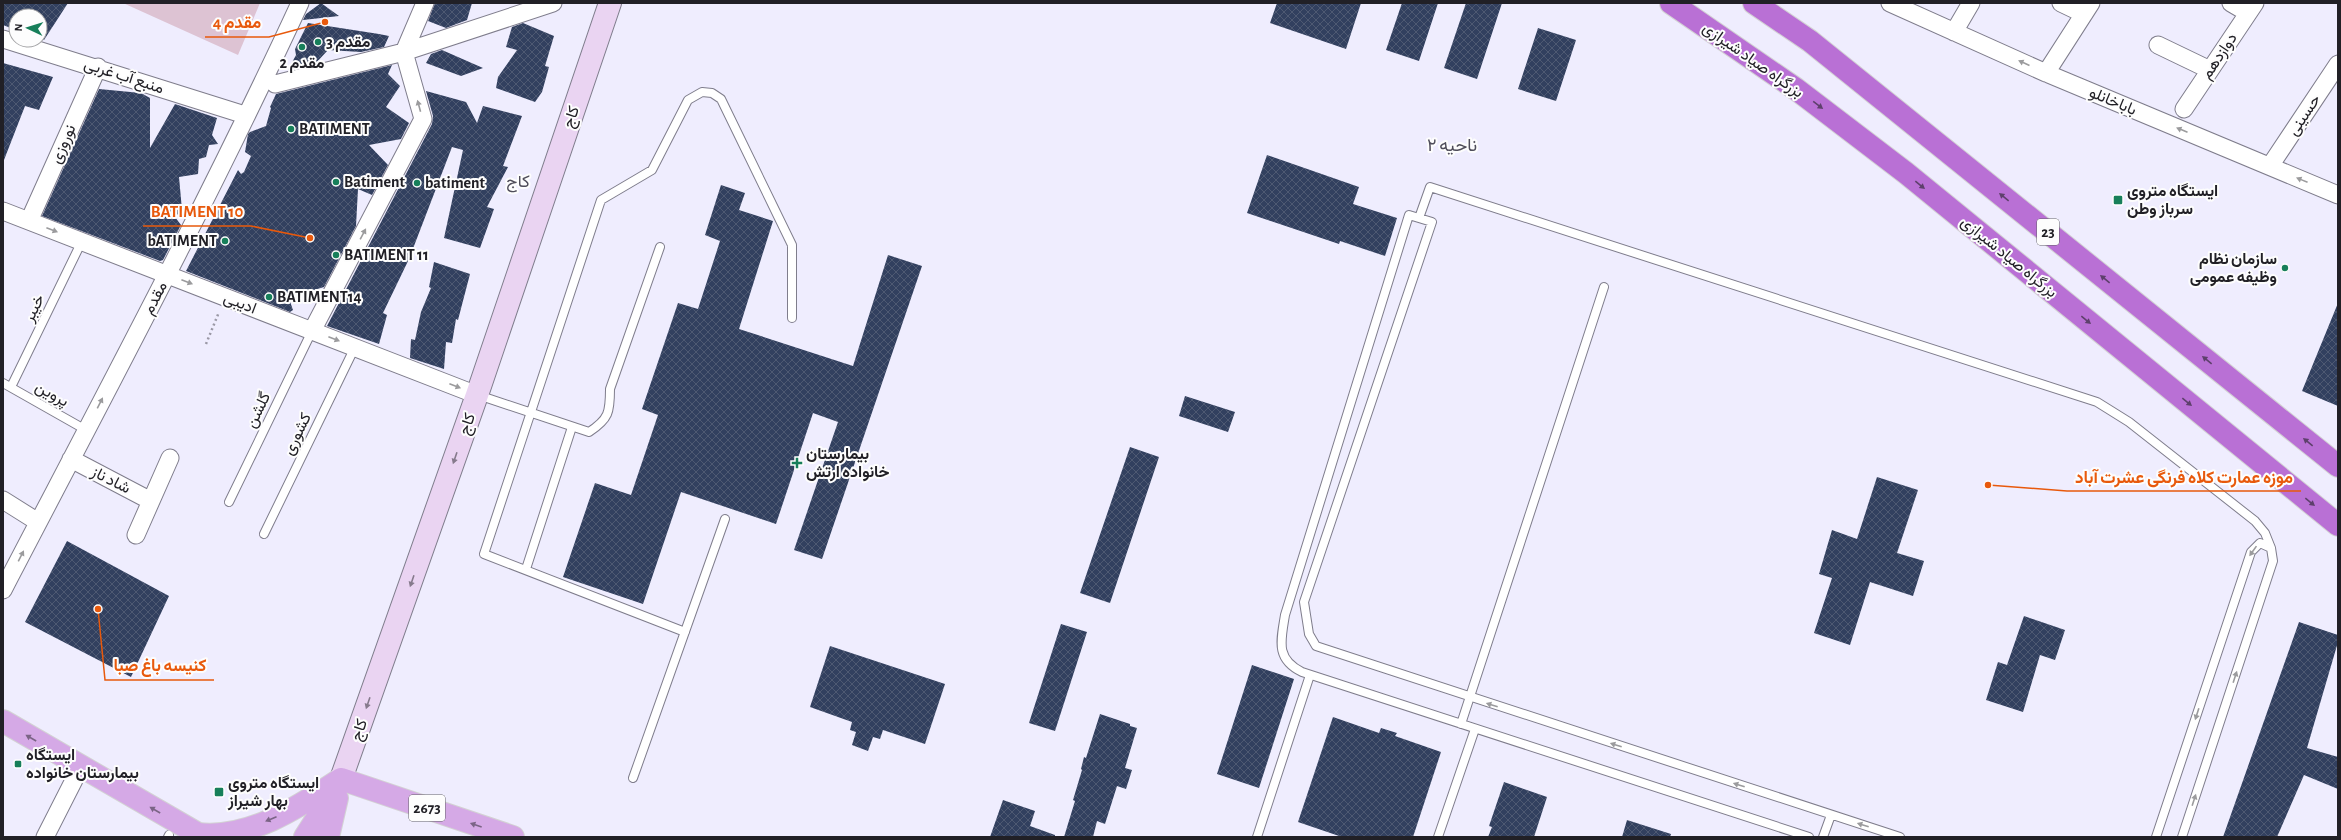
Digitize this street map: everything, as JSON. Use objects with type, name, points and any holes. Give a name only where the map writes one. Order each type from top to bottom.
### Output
[{"type":"highway","name":"بزرگراه صیاد شیرازی","points":[[1670,3],[1796,89],[1906,173],[2338,525]]},
{"type":"highway","name":"23","points":[[1754,3],[1810,41],[2338,466]]},
{"type":"highway","points":[[1770,3],[1810,41]]},
{"type":"main road","name":"کاج","points":[[305,837],[341,779],[477,395],[610,3]]},
{"type":"main road","points":[[3,721],[174,835]]},
{"type":"main road","points":[[3,739],[174,835],[218,834],[253,826],[299,806],[341,779]]},
{"type":"main road","points":[[328,837],[341,779]]},
{"type":"main road","name":"2673","points":[[341,779],[513,837]]},
{"type":"street","name":"مقدم","points":[[4,587],[167,274],[245,115],[261,88],[300,3]]},
{"type":"street","points":[[312,331],[423,119],[404,52],[425,3]]},
{"type":"street","points":[[275,84],[404,52],[553,3]]},
{"type":"street","name":"باباخانلو","points":[[1890,3],[2046,73],[2338,194]]},
{"type":"street","points":[[1954,32],[1971,3]]},
{"type":"street","points":[[2046,73],[2087,9],[2061,3]]},
{"type":"street","points":[[2231,3],[2252,8]]},
{"type":"street","name":"دوازدهم","points":[[2184,109],[2252,8]]},
{"type":"street","name":"منبع آب غربی","points":[[3,39],[98,67],[245,115]]},
{"type":"street","points":[[2158,45],[2210,70]]},
{"type":"street","name":"حسینی","points":[[2270,166],[2338,64]]},
{"type":"street","name":"نوروزی","points":[[29,221],[98,67]]},
{"type":"street","name":"ادیبی","points":[[3,211],[477,395]]},
{"type":"street","points":[[136,535],[170,458]]},
{"type":"street","name":"شاد ناز","points":[[71,460],[151,501]]},
{"type":"street","points":[[3,500],[38,522]]},
{"type":"street","points":[[45,837],[74,780]]},
{"type":"lane","points":[[685,632],[526,569],[484,554],[529,412],[601,200],[652,170],[688,100],[702,92],[712,93],[722,99],[792,245],[792,318]]},
{"type":"lane","points":[[1419,218],[1430,187],[2097,402],[2129,422],[2255,521],[2265,533],[2273,561],[2182,837]]},
{"type":"lane","points":[[1809,837],[1310,675],[1291,667],[1282,653],[1285,615],[1409,215],[1432,222],[1304,602],[1309,634],[1316,646],[1900,837]]},
{"type":"lane","name":"خیبر","points":[[7,385],[82,241]]},
{"type":"lane","points":[[477,395],[589,432],[603,423],[610,408],[610,389],[660,247]]},
{"type":"lane","points":[[1461,724],[1604,287]]},
{"type":"lane","name":"گلشن","points":[[229,502],[312,331]]},
{"type":"lane","name":"کشوری","points":[[264,534],[355,347]]},
{"type":"lane","name":"پروین","points":[[7,385],[86,430]]},
{"type":"lane","points":[[526,569],[572,427]]},
{"type":"lane","points":[[633,778],[725,519]]},
{"type":"lane","points":[[2156,837],[2250,552],[2260,543],[2270,548]]},
{"type":"lane","points":[[1257,837],[1310,675]]},
{"type":"lane","points":[[1438,837],[1475,729]]},
{"type":"lane","points":[[1823,837],[1831,815]]},
{"type":"path","points":[[206,344],[225,297]]},
{"type":"shaded area","points":[[123,3],[260,3],[238,55]]},
{"type":"building","points":[[3,3],[68,3],[48,34],[48,8],[8,8],[8,27],[3,25]]},
{"type":"building","points":[[321,3],[339,16],[303,20],[306,14]]},
{"type":"building","points":[[435,3],[472,3],[467,20],[446,28],[428,21]]},
{"type":"building","points":[[1277,3],[1361,3],[1346,49],[1270,23]]},
{"type":"building","points":[[1402,3],[1438,3],[1419,61],[1386,50]]},
{"type":"building","points":[[1466,3],[1502,3],[1477,79],[1444,68]]},
{"type":"building","points":[[308,23],[389,36],[384,47],[361,52],[328,50],[315,64],[288,70],[296,55],[295,49]]},
{"type":"building","points":[[523,23],[554,36],[545,66],[549,67],[542,92],[535,102],[496,88],[498,77],[517,50],[506,47],[512,27]]},
{"type":"building","points":[[1538,28],[1576,40],[1556,101],[1518,89]]},
{"type":"building","points":[[442,50],[483,68],[461,76],[426,63],[431,54]]},
{"type":"building","points":[[3,63],[53,77],[39,110],[25,106],[4,160]]},
{"type":"building","points":[[392,65],[388,74],[400,86],[386,107],[409,123],[401,139],[369,145],[388,165],[372,195],[358,189],[356,226],[324,287],[314,290],[287,293],[293,310],[290,312],[186,271],[238,170],[241,174],[244,172],[251,156],[245,152],[248,134],[266,126],[270,107],[276,94]]},
{"type":"building","points":[[99,89],[141,93],[150,98],[150,148],[175,104],[217,118],[212,135],[218,144],[209,145],[206,157],[199,159],[198,174],[179,177],[182,210],[175,217],[181,225],[163,260],[160,261],[42,216]]},
{"type":"building","points":[[426,91],[466,102],[477,123],[483,106],[522,116],[503,166],[508,167],[487,207],[494,209],[480,248],[444,238],[463,150],[452,147],[409,259],[383,313],[387,315],[379,344],[327,326],[432,124],[433,116]]},
{"type":"building","points":[[1267,155],[1359,187],[1353,204],[1397,218],[1385,256],[1340,241],[1339,244],[1247,213]]},
{"type":"building","points":[[721,185],[745,193],[739,210],[773,221],[739,329],[853,366],[888,255],[922,266],[822,559],[794,550],[838,422],[813,413],[776,524],[681,492],[643,604],[563,577],[595,483],[631,495],[658,415],[642,409],[678,303],[698,309],[720,241],[705,235]]},
{"type":"building","points":[[434,262],[470,274],[458,320],[456,319],[452,343],[446,342],[444,369],[410,358],[411,339],[415,340],[421,312],[431,288],[429,287]]},
{"type":"building","points":[[2338,303],[2338,406],[2302,391]]},
{"type":"building","points":[[1185,396],[1235,412],[1228,432],[1179,416]]},
{"type":"building","points":[[1130,447],[1159,457],[1110,603],[1080,593]]},
{"type":"building","points":[[1877,477],[1918,490],[1897,553],[1924,561],[1913,596],[1870,582],[1850,645],[1814,633],[1832,578],[1819,574],[1832,530],[1857,539]]},
{"type":"building","points":[[67,541],[169,596],[131,677],[25,622]]},
{"type":"building","points":[[2024,616],[2065,630],[2055,660],[2040,655],[2023,712],[1986,700],[1998,662],[2007,665]]},
{"type":"building","points":[[2299,622],[2338,635],[2338,642],[2307,748],[2338,757],[2338,789],[2304,775],[2277,837],[2223,837]]},
{"type":"building","points":[[1061,624],[1087,632],[1055,731],[1029,723]]},
{"type":"building","points":[[830,646],[945,684],[925,744],[883,730],[880,739],[873,737],[868,751],[852,745],[856,732],[850,730],[852,722],[810,707]]},
{"type":"building","points":[[1252,665],[1294,679],[1259,788],[1217,774]]},
{"type":"building","points":[[1100,714],[1130,724],[1130,726],[1137,728],[1125,768],[1132,770],[1126,789],[1117,786],[1105,824],[1097,821],[1093,837],[1064,837],[1075,801],[1073,800],[1082,770],[1084,757],[1086,758]]},
{"type":"building","points":[[1333,717],[1379,733],[1381,728],[1397,733],[1395,736],[1441,752],[1413,837],[1342,837],[1298,822]]},
{"type":"building","points":[[1504,782],[1547,797],[1534,837],[1488,837],[1492,827],[1489,826]]},
{"type":"building","points":[[1003,800],[1035,811],[1030,826],[1055,835],[1055,837],[990,837]]},
{"type":"building","points":[[1627,820],[1671,834],[1670,837],[1622,837]]},
{"type":"place","name":"4 مقدم","points":[[325,22]]},
{"type":"place","name":"3 مقدم","points":[[318,42]]},
{"type":"place","name":"مقدم 2","points":[[302,47]]},
{"type":"place","name":"BATIMENT","points":[[291,129]]},
{"type":"place","name":"Batiment","points":[[336,182]]},
{"type":"place","name":"batiment","points":[[417,183]]},
{"type":"place","name":"ایستگاه متروی سرباز وطن","points":[[2118,200]]},
{"type":"place","name":"BATIMENT 10","points":[[310,238]]},
{"type":"place","name":"bATIMENT","points":[[225,241]]},
{"type":"place","name":"BATIMENT 11","points":[[336,255]]},
{"type":"place","name":"سازمان نظام وظیفه عمومی","points":[[2285,268]]},
{"type":"place","name":"BATIMENT14","points":[[269,297]]},
{"type":"place","name":"بیمارستان خانواده ارتش","points":[[797,463]]},
{"type":"place","name":"موزه عمارت کلاه فرنگی عشرت آباد","points":[[1988,485]]},
{"type":"place","name":"کنیسه باغ صبا","points":[[98,609]]},
{"type":"place","name":"ایستگاه بیمارستان خانواده","points":[[18,764]]},
{"type":"place","name":"ایستگاه متروی بهار شیراز","points":[[219,792]]},
{"type":"district","name":"ناحیه ۲","points":[[1452,146]]},
{"type":"district","name":"کاج","points":[[518,181]]}]
